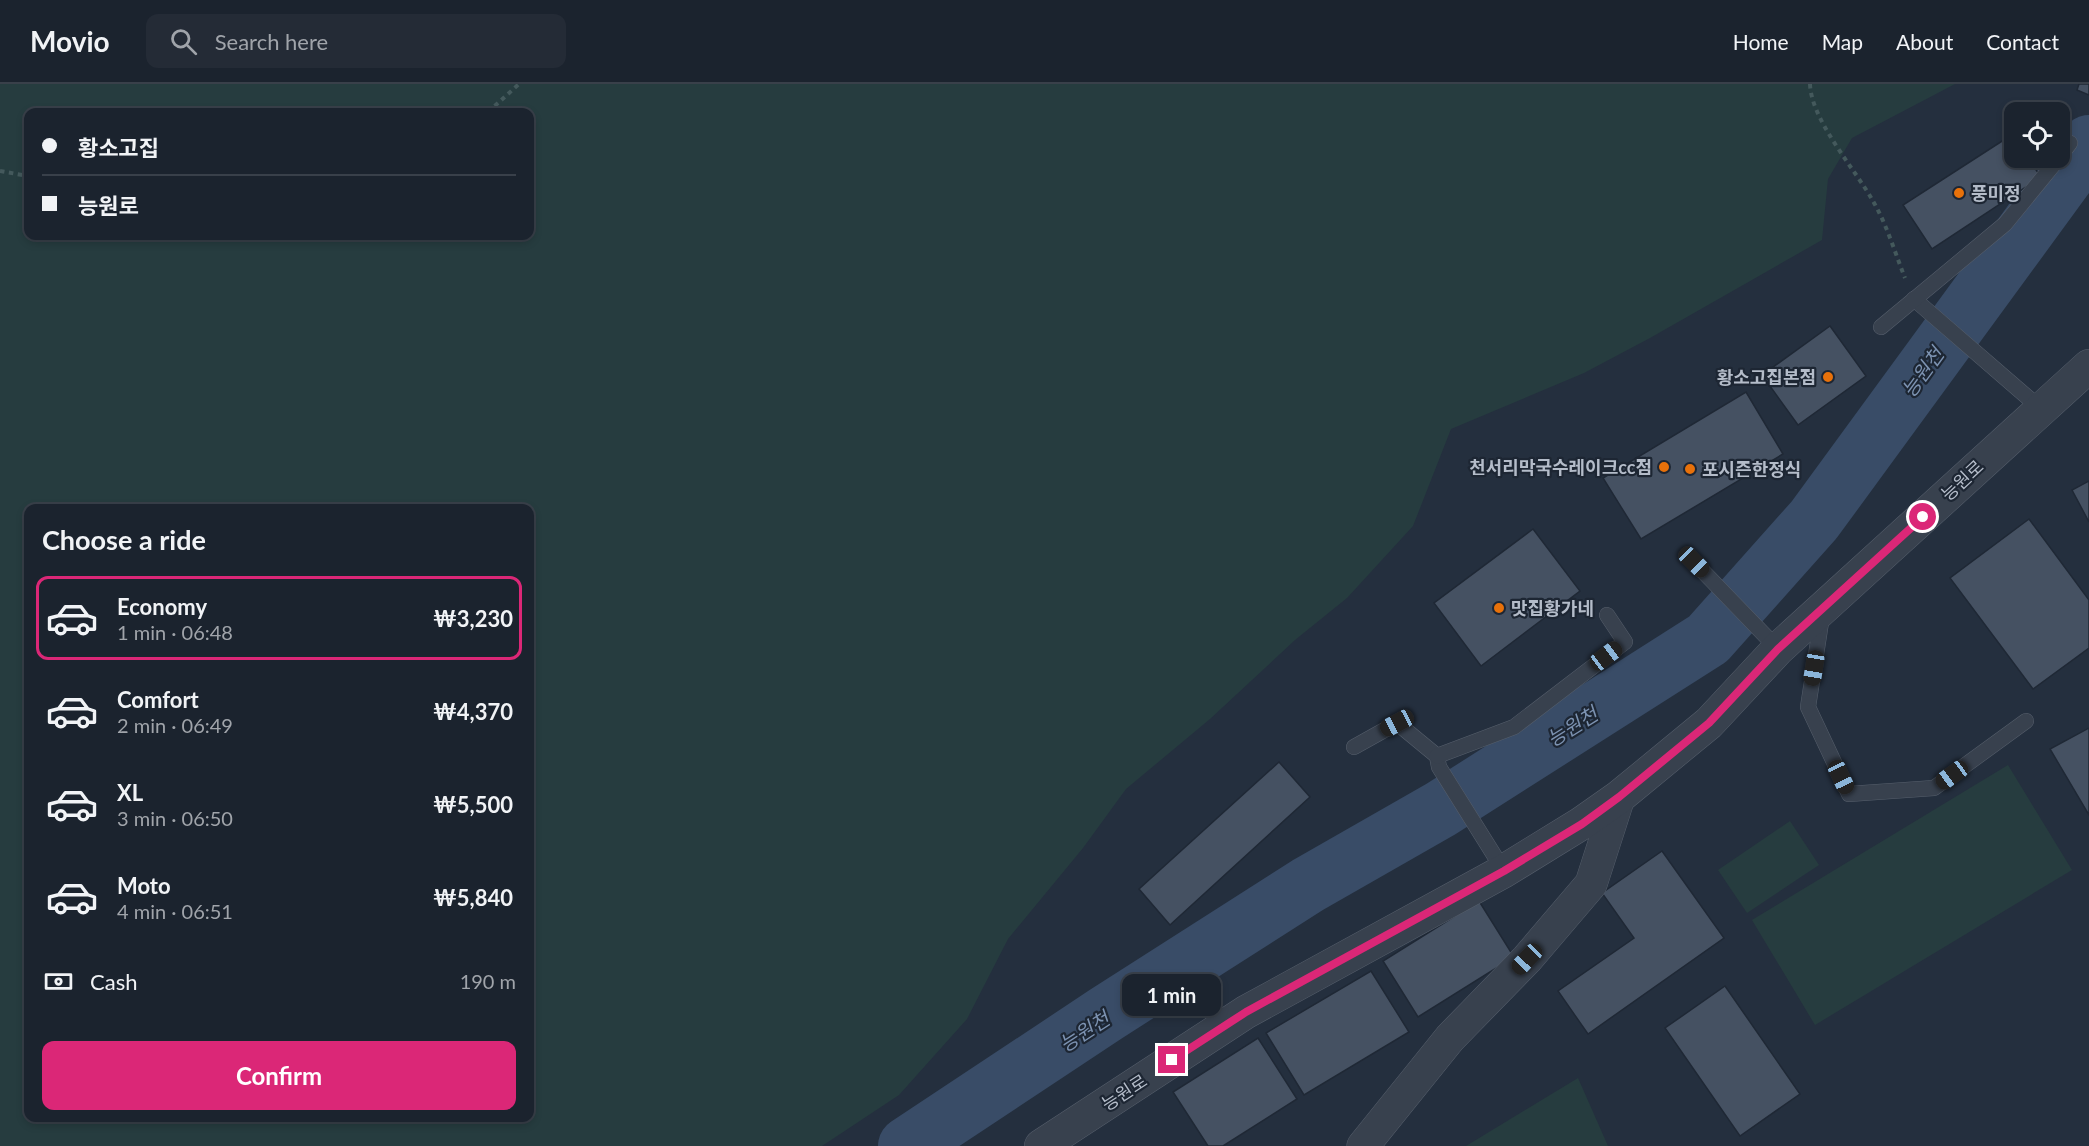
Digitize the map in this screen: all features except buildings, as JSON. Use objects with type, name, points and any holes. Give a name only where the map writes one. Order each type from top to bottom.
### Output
[{"type":"street","name":"능원로","points":[[1041,1146],[1246,1012],[1498,863],[1582,824],[1619,797],[1709,723],[1777,648],[1823,610],[2037,404],[2089,366]]},
{"type":"street","points":[[1364,1146],[1450,1038],[1527,959],[1591,884],[1619,797]]},
{"type":"lane","points":[[1881,327],[2005,224],[2050,168]]},
{"type":"lane","points":[[1914,299],[2037,404]]},
{"type":"lane","points":[[1694,562],[1777,648]]},
{"type":"lane","points":[[1823,610],[1808,707],[1849,794],[1934,788],[2026,721]]},
{"type":"lane","points":[[1438,761],[1514,727],[1625,642],[1607,615]]},
{"type":"lane","points":[[1354,747],[1397,723],[1438,761],[1498,863]]},
{"type":"path","points":[[492,108],[519,84]]},
{"type":"path","points":[[1810,84],[1810,95],[1823,123],[1875,203],[1914,299]]},
{"type":"path","points":[[0,171],[24,175]]},
{"type":"green space","points":[[0,84],[1955,84],[1852,138],[1828,179],[1822,240],[1584,373],[1451,429],[1413,526],[1347,598],[1295,640],[1210,719],[1126,789],[1083,848],[1008,939],[967,1019],[899,1095],[822,1146],[0,1146]]},
{"type":"green space","points":[[2008,765],[2072,870],[1815,1025],[1752,920]]},
{"type":"green space","points":[[1790,821],[1819,865],[1747,913],[1718,870]]},
{"type":"green space","points":[[1578,1078],[1608,1146],[1466,1146]]},
{"type":"waterway","name":"능원천","points":[[907,1146],[1106,1014],[1308,885],[1441,809],[1708,639],[1814,520],[2089,144]]},
{"type":"place","name":"풍미정","points":[[1959,193]]},
{"type":"place","name":"황소고집본점","points":[[1828,377]]},
{"type":"place","name":"천서리막국수레이크cc점","points":[[1664,467]]},
{"type":"place","name":"포시즌한정식","points":[[1690,469]]},
{"type":"place","name":"맛집황가네","points":[[1499,608]]},
{"type":"route","points":[[1172,1060],[1246,1012],[1504,871],[1582,824],[1619,797],[1709,723],[1778,649],[1923,517]]}]
